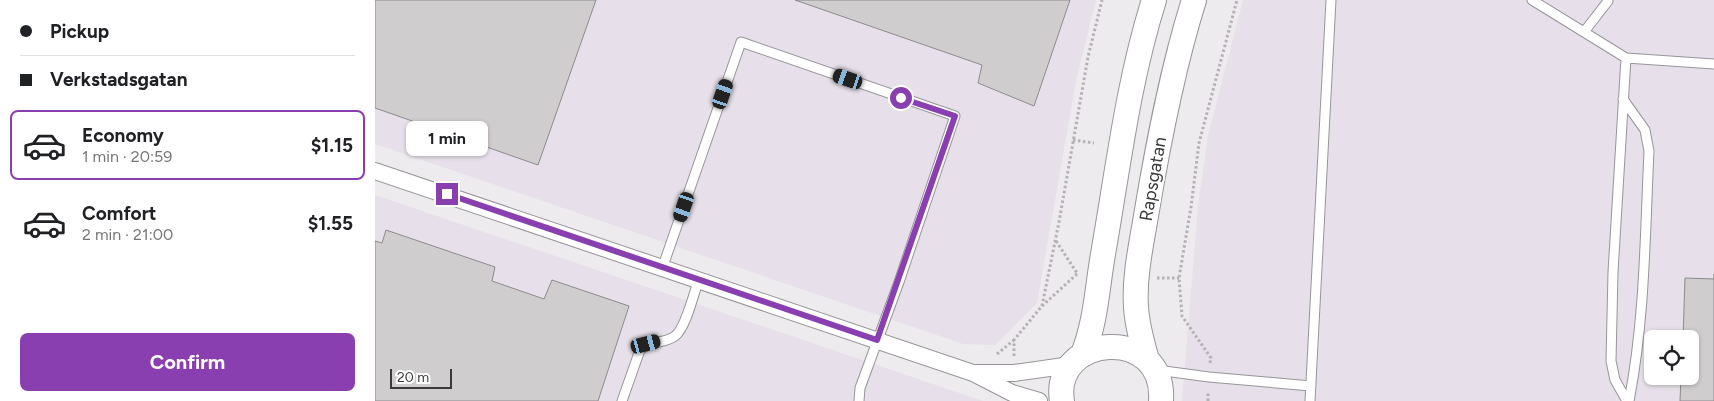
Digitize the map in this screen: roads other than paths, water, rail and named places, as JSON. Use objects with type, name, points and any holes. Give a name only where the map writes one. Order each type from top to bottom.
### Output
[{"type":"street","name":"Rapsgatan","points":[[1062,401],[1063,379],[1077,360],[1092,330],[1102,257],[1140,44],[1154,0]]},
{"type":"street","name":"Rapsgatan","points":[[1161,401],[1162,390],[1138,330],[1136,278],[1153,174],[1181,40],[1194,0]]},
{"type":"street","points":[[375,171],[663,266],[973,373],[1012,393],[1039,401]]},
{"type":"street","points":[[973,373],[1014,373],[1077,360],[1104,346],[1127,347],[1150,364]]},
{"type":"lane","points":[[1310,401],[1331,0]]},
{"type":"lane","points":[[1532,0],[1626,58],[1714,64]]},
{"type":"lane","points":[[1584,32],[1608,1]]},
{"type":"lane","points":[[663,266],[741,42],[955,116],[860,388],[859,401]]},
{"type":"lane","points":[[1626,58],[1613,272],[1611,361],[1615,380],[1628,401]]},
{"type":"lane","points":[[1623,99],[1645,130],[1649,151],[1641,310],[1636,367],[1628,401]]},
{"type":"lane","points":[[622,401],[640,350],[646,344],[675,337],[682,328],[699,279]]},
{"type":"lane","points":[[1150,364],[1209,377],[1311,386]]}]
